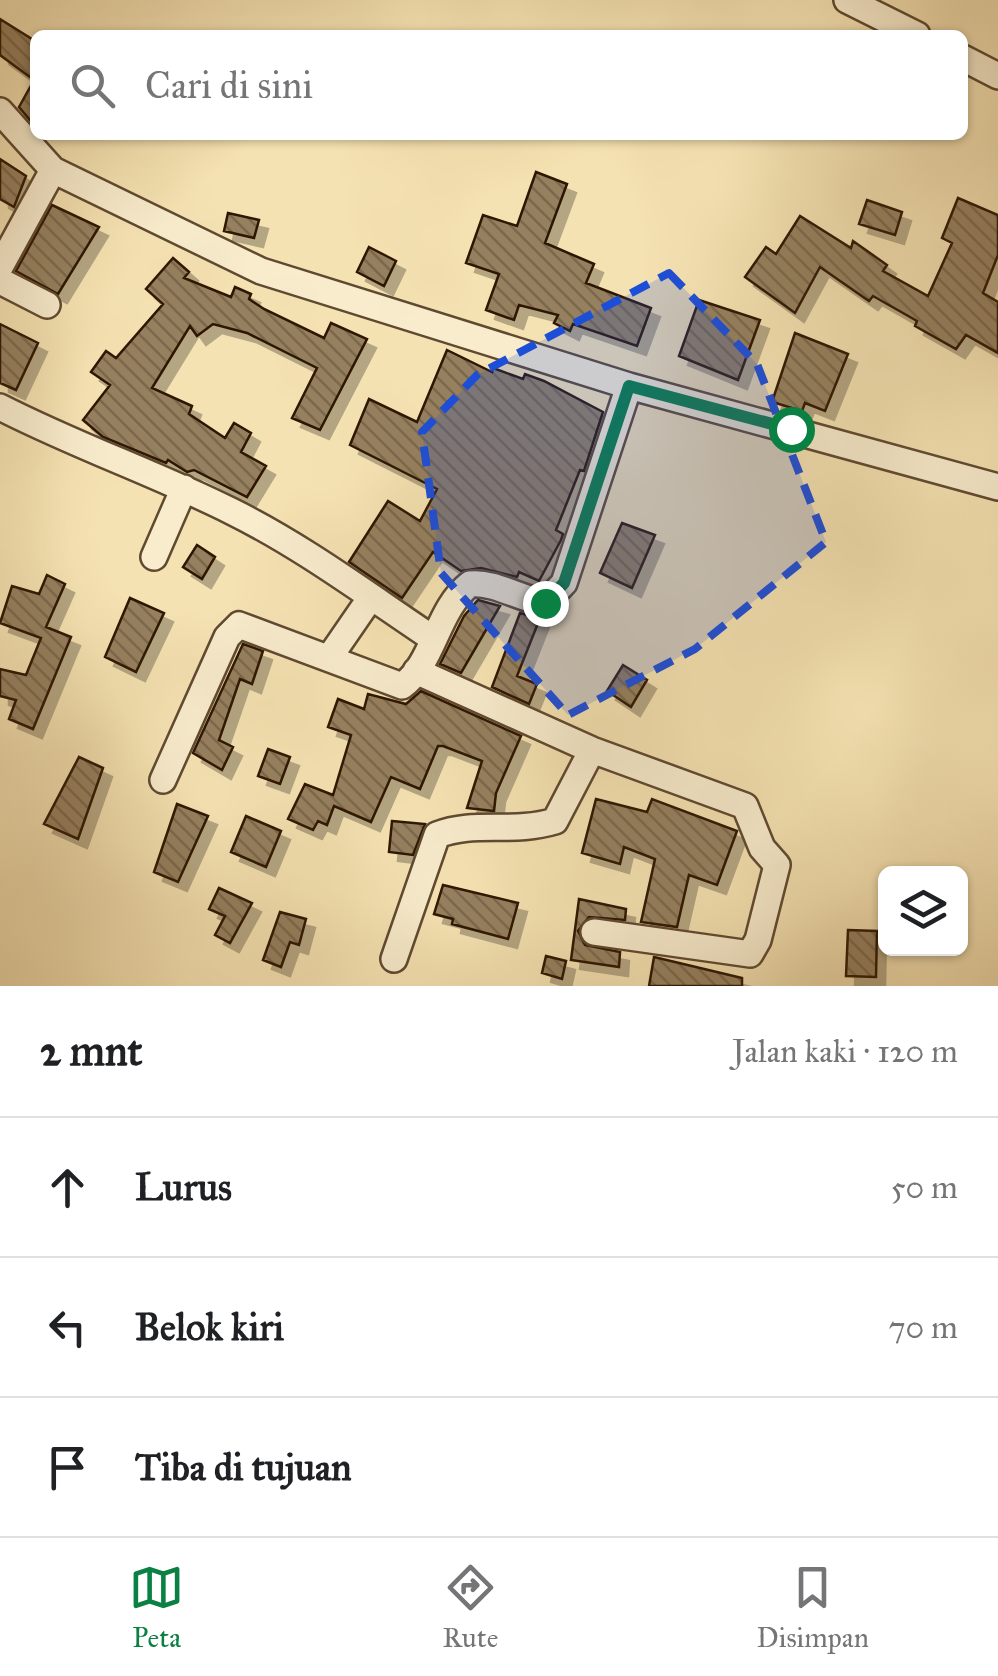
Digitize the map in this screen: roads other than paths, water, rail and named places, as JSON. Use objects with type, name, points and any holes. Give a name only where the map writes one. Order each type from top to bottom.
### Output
[{"type":"street","points":[[847,0],[907,30]]},
{"type":"street","points":[[968,61],[998,76]]},
{"type":"street","points":[[0,110],[53,170],[261,271],[629,386],[998,487]]},
{"type":"street","points":[[0,267],[53,170]]},
{"type":"street","points":[[0,280],[47,305]]},
{"type":"street","points":[[163,780],[233,629],[252,626],[396,686],[406,684],[416,672],[432,638],[470,584],[481,583],[519,599],[545,603],[555,595],[564,583],[629,386]]},
{"type":"street","points":[[0,407],[74,446],[184,488],[300,548],[432,638]]},
{"type":"street","points":[[154,557],[184,488]]},
{"type":"street","points":[[329,658],[370,597]]},
{"type":"street","points":[[416,672],[592,750],[745,806],[762,848],[778,865],[758,940],[750,954],[594,932]]},
{"type":"street","points":[[394,959],[437,835],[457,827],[525,830],[555,821],[592,750]]}]
